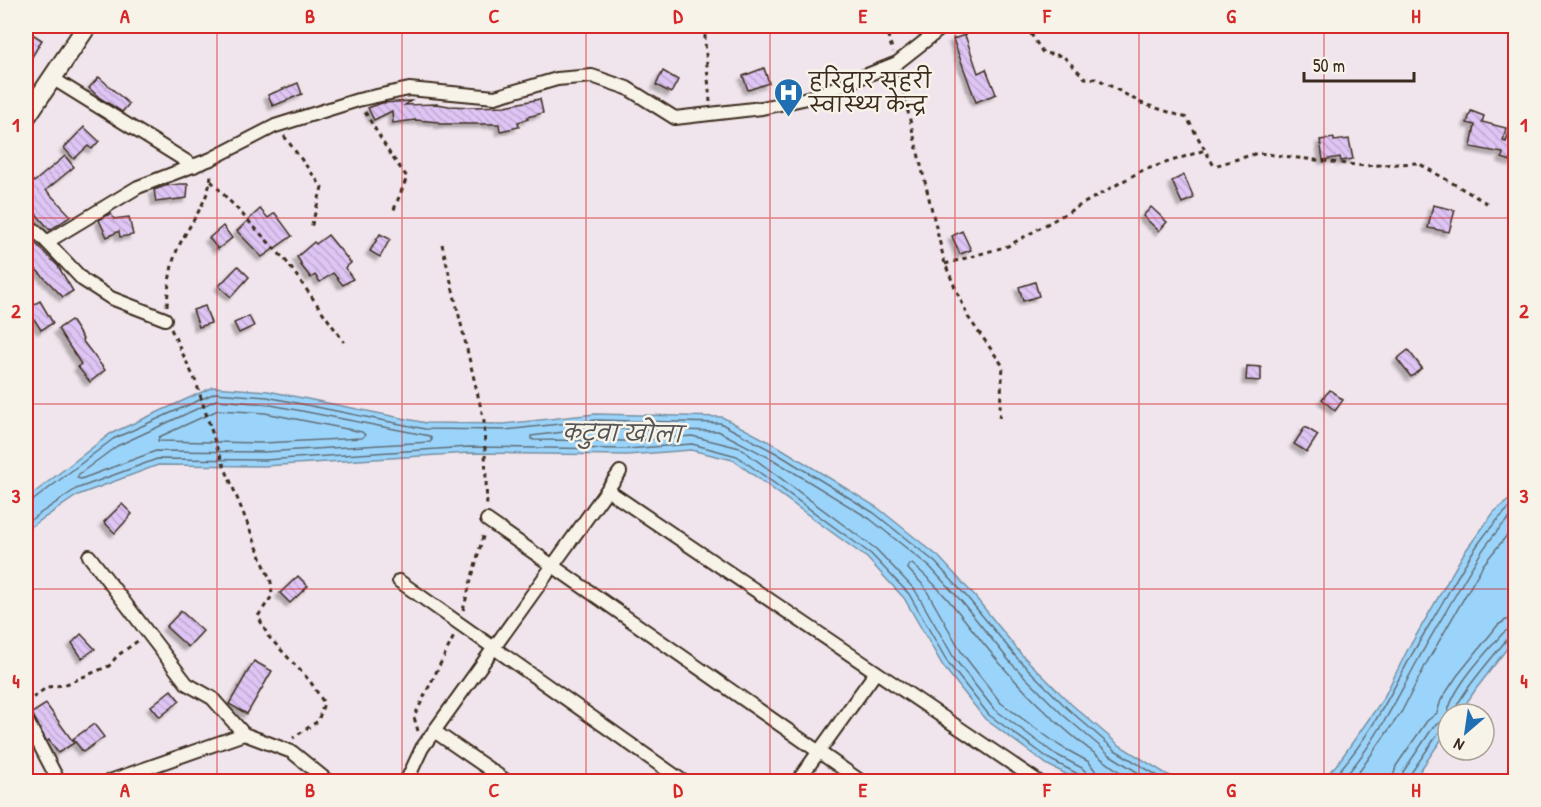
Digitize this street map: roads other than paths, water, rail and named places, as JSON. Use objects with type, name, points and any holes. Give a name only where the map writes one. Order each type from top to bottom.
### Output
[{"type":"main road","points":[[28,106],[52,78],[87,26]]},
{"type":"street","points":[[47,242],[138,187],[211,159],[275,126],[358,100],[409,89],[495,97],[557,79],[592,76],[627,88],[675,118],[762,108],[812,97],[897,63],[944,26]]},
{"type":"street","points":[[52,78],[194,166]]},
{"type":"street","points":[[26,222],[83,280],[111,298],[165,319]]},
{"type":"street","points":[[406,782],[422,748],[620,472]]},
{"type":"street","points":[[607,490],[1039,782]]},
{"type":"street","points":[[487,520],[862,782]]},
{"type":"street","points":[[89,556],[187,684],[212,698],[244,734],[292,752],[329,782]]},
{"type":"street","points":[[399,581],[684,782]]},
{"type":"street","points":[[797,782],[876,672]]},
{"type":"street","points":[[26,719],[58,780],[64,782]]},
{"type":"street","points":[[434,731],[508,782]]},
{"type":"street","points":[[107,782],[244,734]]},
{"type":"water","name":"कटुवा खोला","points":[[213,387],[268,391],[426,423],[504,424],[595,414],[722,417],[779,447],[878,508],[939,557],[972,593],[1021,654],[1071,704],[1119,745],[1166,774],[1183,781],[1080,781],[1048,765],[985,719],[943,666],[904,598],[867,558],[733,460],[691,450],[627,455],[469,453],[264,466],[158,465],[78,495],[26,530],[26,499],[110,434]]},
{"type":"water","points":[[1515,495],[1515,638],[1467,702],[1436,702],[1436,747],[1413,781],[1321,781],[1338,763],[1383,699],[1407,651],[1464,553],[1494,512]]},
{"type":"place","name":"हरिद्वार सहरी स्वास्थ्य केन्द्र","points":[[788,118]]}]
